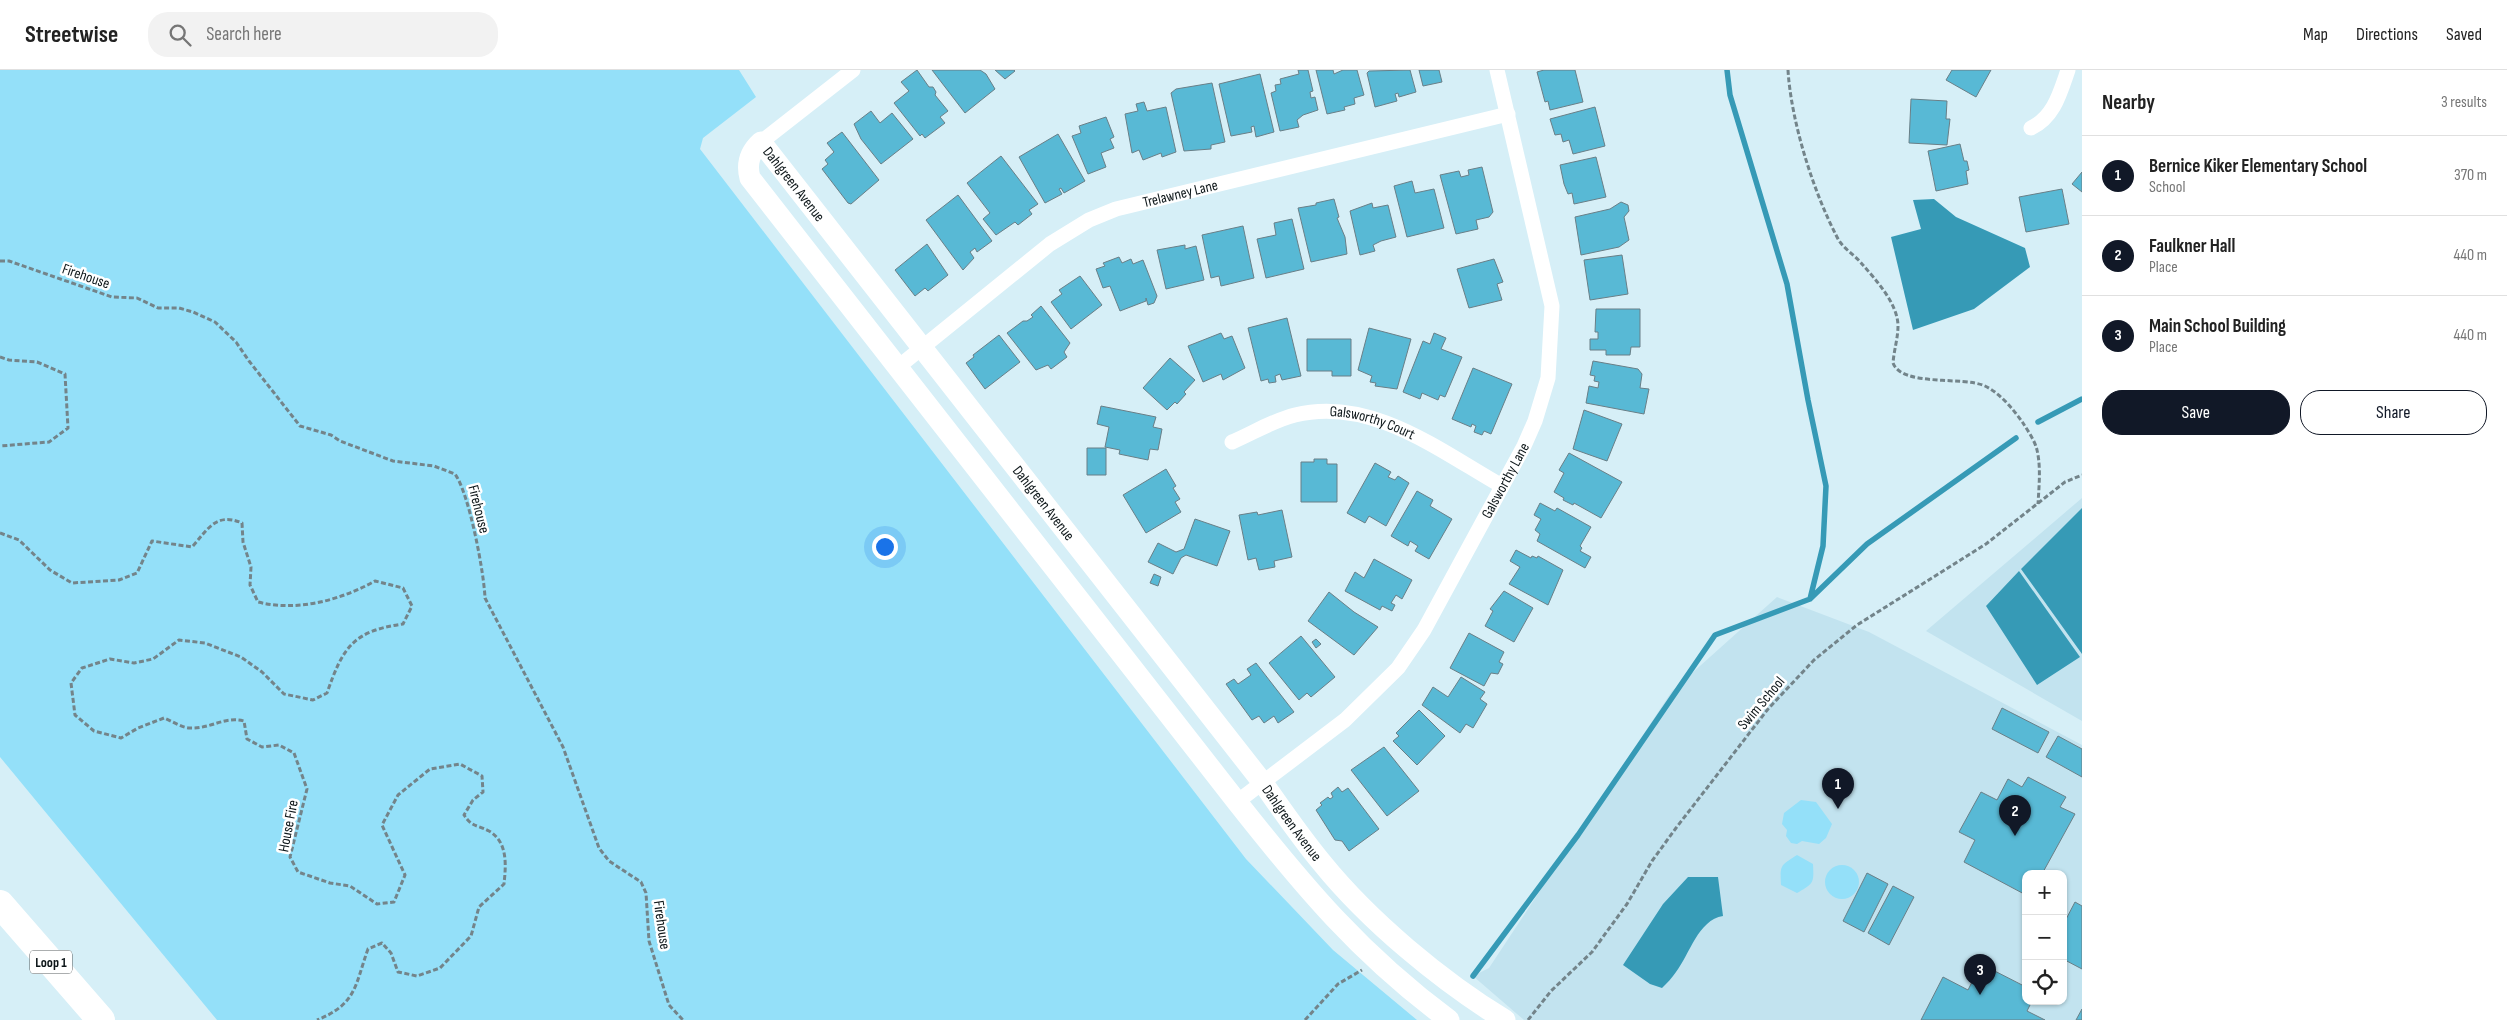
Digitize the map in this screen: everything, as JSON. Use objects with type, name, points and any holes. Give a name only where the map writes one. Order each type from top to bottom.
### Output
[{"type":"highway","name":"Loop 1","points":[[0,904],[101,1020]]},
{"type":"street","points":[[761,142],[853,70]]},
{"type":"street","name":"Galsworthy Lane","points":[[1237,802],[1345,720],[1398,668],[1424,630],[1524,446],[1542,399],[1548,378],[1552,330],[1549,284],[1497,70]]},
{"type":"street","points":[[2031,128],[2040,124],[2048,116],[2059,96],[2068,70]]},
{"type":"street","name":"Trelawney Lane","points":[[898,368],[1050,244],[1089,220],[1116,209],[1508,114]]},
{"type":"street","name":"Dahlgreen Avenue","points":[[1449,1020],[1374,959],[1338,925],[1292,872],[1237,802],[750,178],[748,172],[750,156],[761,142],[1263,783],[1321,862],[1364,908],[1395,936],[1468,996],[1504,1020]]},
{"type":"street","name":"Galsworthy Court","points":[[1232,442],[1294,415],[1333,411],[1355,413],[1393,424],[1502,486]]},
{"type":"path","points":[[1788,70],[1795,119],[1817,191],[1836,235],[1842,246],[1861,262],[1883,291],[1898,319],[1893,356],[1895,369],[1900,374],[1918,378],[1976,384],[1997,394],[2017,415],[2037,448],[2038,504]]},
{"type":"path","name":"Firehouse","points":[[0,261],[9,261],[112,297],[137,298],[158,308],[179,308],[200,315],[226,331],[300,426],[332,435],[340,441],[392,461],[445,469],[455,474],[465,492],[477,554],[483,570],[484,598],[563,747],[599,848],[609,861],[634,876],[644,887],[652,949],[669,1005],[683,1020]]},
{"type":"path","points":[[0,356],[9,360],[37,362],[65,374],[68,428],[49,442],[0,446]]},
{"type":"path","name":"Swim School","points":[[1528,1020],[1545,998],[1592,952],[1627,904],[1652,861],[1676,828],[1768,709],[1814,660],[1857,625],[1986,544],[2065,482],[2082,475]]},
{"type":"path","name":"House Fire","points":[[0,533],[20,540],[50,570],[72,583],[91,583],[119,580],[137,574],[152,540],[192,547],[214,522],[230,518],[242,523],[243,542],[251,567],[250,585],[258,602],[275,606],[302,604],[354,592],[375,581],[403,588],[412,606],[403,624],[377,628],[358,638],[338,662],[327,693],[313,700],[284,694],[262,672],[241,657],[205,643],[179,640],[153,659],[134,663],[110,659],[82,668],[70,683],[75,715],[94,731],[121,738],[138,728],[164,718],[189,728],[215,724],[232,718],[244,721],[247,739],[262,747],[279,745],[294,753],[307,789],[290,857],[298,872],[330,883],[350,886],[377,904],[394,902],[405,875],[382,825],[398,795],[430,769],[460,764],[482,776],[483,792],[473,800],[464,814],[471,825],[489,831],[502,842],[506,864],[504,884],[479,907],[471,936],[440,968],[417,976],[398,972],[391,953],[382,943],[368,950],[358,984],[346,1003],[317,1020]]},
{"type":"path","points":[[1305,1020],[1338,984],[1366,967]]},
{"type":"shaded area","points":[[0,70],[739,70],[756,97],[703,138],[700,149],[1246,859],[1333,950],[1417,1020],[217,1020],[0,757]]},
{"type":"shaded area","points":[[1934,199],[1956,217],[2025,248],[2030,267],[1974,309],[1913,330],[1891,237],[1921,229],[1913,200]]},
{"type":"shaded area","points":[[2082,498],[2082,721],[1926,631]]},
{"type":"shaded area","points":[[2082,508],[2082,654],[2021,569]]},
{"type":"shaded area","points":[[2019,571],[2080,657],[2037,685],[1986,606]]},
{"type":"shaded area","points":[[1777,597],[1869,632],[2082,745],[2082,1020],[1524,1020],[1473,976],[1489,968],[1672,691]]},
{"type":"shaded area","points":[[1801,800],[1816,802],[1832,824],[1826,838],[1819,844],[1802,841],[1797,844],[1791,843],[1786,836],[1787,830],[1782,824],[1784,813]]},
{"type":"shaded area","points":[[1797,855],[1813,864],[1813,879],[1807,887],[1797,893],[1781,885],[1781,870],[1784,864]]},
{"type":"shaded area","points":[[1842,865],[1854,870],[1859,882],[1854,894],[1842,899],[1830,894],[1825,882],[1830,870]]},
{"type":"shaded area","points":[[1688,877],[1718,877],[1723,916],[1714,919],[1701,931],[1681,965],[1662,988],[1650,984],[1623,965],[1663,904]]},
{"type":"building","points":[[917,70],[929,87],[933,87],[936,92],[935,95],[948,111],[940,117],[945,123],[925,138],[922,134],[920,136],[894,103],[909,91],[901,82]]},
{"type":"building","points":[[932,70],[980,70],[986,74],[995,89],[965,113]]},
{"type":"building","points":[[995,70],[1014,70],[1015,71],[1005,79]]},
{"type":"building","points":[[1298,70],[1308,70],[1313,91],[1310,92],[1311,98],[1315,97],[1318,110],[1303,115],[1297,120],[1299,127],[1280,131],[1271,93],[1276,91],[1275,85],[1281,84],[1280,79],[1299,74]]},
{"type":"building","points":[[1316,70],[1333,70],[1334,74],[1343,70],[1357,70],[1364,95],[1354,98],[1355,104],[1344,107],[1345,110],[1327,114]]},
{"type":"building","points":[[1410,70],[1416,92],[1399,97],[1398,93],[1395,94],[1397,101],[1375,107],[1367,73],[1369,71]]},
{"type":"building","points":[[1419,70],[1439,70],[1442,82],[1423,86]]},
{"type":"building","points":[[1544,70],[1575,70],[1583,102],[1550,110],[1548,101],[1545,102],[1537,72]]},
{"type":"building","points":[[1952,70],[1991,70],[1976,97],[1946,80]]},
{"type":"building","points":[[1260,74],[1274,132],[1256,137],[1254,126],[1251,127],[1252,132],[1231,136],[1219,84]]},
{"type":"building","points":[[1212,83],[1225,142],[1211,145],[1211,149],[1184,151],[1171,93],[1176,89]]},
{"type":"building","points":[[1911,99],[1947,101],[1946,119],[1950,119],[1947,145],[1909,143]]},
{"type":"building","points":[[1144,102],[1147,111],[1166,107],[1176,152],[1162,157],[1161,153],[1143,160],[1139,150],[1132,153],[1125,114],[1138,111],[1136,104]]},
{"type":"building","points":[[1595,107],[1605,146],[1573,154],[1569,140],[1563,142],[1561,134],[1555,135],[1550,119]]},
{"type":"building","points":[[871,111],[880,123],[892,113],[913,139],[881,164],[861,139],[854,124]]},
{"type":"building","points":[[1106,117],[1114,137],[1110,139],[1114,148],[1101,153],[1106,167],[1088,174],[1072,136],[1081,133],[1079,126]]},
{"type":"building","points":[[842,132],[879,180],[851,204],[848,203],[822,169],[828,164],[825,160],[834,152],[827,143]]},
{"type":"building","points":[[1058,134],[1085,181],[1064,193],[1061,188],[1059,189],[1062,194],[1045,203],[1019,157]]},
{"type":"building","points":[[1960,144],[1964,161],[1967,161],[1969,170],[1966,171],[1968,184],[1936,191],[1928,151]]},
{"type":"building","points":[[1001,156],[1038,204],[1029,210],[1032,214],[1018,225],[1015,222],[996,235],[983,219],[990,213],[967,183]]},
{"type":"building","points":[[1596,157],[1606,197],[1574,204],[1572,193],[1568,194],[1564,184],[1560,165]]},
{"type":"building","points":[[1482,167],[1493,212],[1489,217],[1476,220],[1478,229],[1456,234],[1440,175],[1459,171],[1461,177],[1469,175],[1468,170]]},
{"type":"building","points":[[2082,172],[2082,192],[2072,184]]},
{"type":"building","points":[[1412,181],[1415,193],[1434,189],[1444,228],[1407,237],[1394,186]]},
{"type":"building","points":[[2062,189],[2069,224],[2026,232],[2019,197]]},
{"type":"building","points":[[958,195],[992,241],[977,252],[975,248],[970,252],[974,258],[963,270],[926,220]]},
{"type":"building","points":[[1334,199],[1339,217],[1337,218],[1345,237],[1347,254],[1311,262],[1298,208]]},
{"type":"building","points":[[1621,202],[1628,205],[1629,211],[1624,217],[1629,240],[1619,247],[1581,255],[1575,217],[1610,209]]},
{"type":"building","points":[[1372,203],[1373,208],[1388,205],[1396,237],[1373,245],[1375,251],[1360,255],[1350,211]]},
{"type":"building","points":[[1292,219],[1304,269],[1266,278],[1257,239],[1276,235],[1274,223]]},
{"type":"building","points":[[1243,226],[1254,278],[1221,286],[1219,276],[1211,278],[1202,235]]},
{"type":"building","points":[[927,244],[948,275],[928,291],[925,288],[915,296],[895,270]]},
{"type":"building","points":[[1185,245],[1185,249],[1196,246],[1204,280],[1166,289],[1157,250]]},
{"type":"building","points":[[1622,255],[1628,294],[1590,300],[1584,260]]},
{"type":"building","points":[[1119,257],[1122,263],[1131,259],[1133,264],[1143,260],[1157,296],[1154,303],[1148,305],[1146,298],[1146,301],[1120,311],[1110,286],[1103,288],[1096,269],[1105,266],[1103,263]]},
{"type":"building","points":[[1494,259],[1503,282],[1497,284],[1502,300],[1469,308],[1457,269]]},
{"type":"building","points":[[1080,276],[1102,305],[1071,329],[1051,302],[1062,294],[1059,290]]},
{"type":"building","points":[[1041,306],[1070,343],[1064,352],[1067,357],[1051,369],[1048,365],[1036,370],[1007,333],[1023,321],[1033,317],[1031,315]]},
{"type":"building","points":[[1596,309],[1640,309],[1640,347],[1631,347],[1630,355],[1606,355],[1606,350],[1590,350],[1590,339],[1598,339],[1598,332],[1595,332]]},
{"type":"building","points":[[1287,318],[1301,376],[1282,380],[1280,374],[1275,376],[1276,382],[1269,383],[1268,379],[1261,381],[1248,328]]},
{"type":"building","points":[[1369,328],[1411,339],[1397,389],[1375,386],[1376,383],[1370,382],[1372,376],[1358,370]]},
{"type":"building","points":[[1221,333],[1224,339],[1232,336],[1245,368],[1223,380],[1221,374],[1203,382],[1188,346]]},
{"type":"building","points":[[1434,333],[1446,338],[1441,349],[1462,357],[1445,397],[1440,395],[1438,400],[1422,393],[1420,399],[1403,392],[1423,341],[1430,344]]},
{"type":"building","points":[[999,335],[1020,362],[985,389],[966,363],[974,357],[973,355]]},
{"type":"building","points":[[1307,339],[1351,339],[1351,376],[1332,376],[1332,371],[1307,371]]},
{"type":"building","points":[[1170,358],[1195,380],[1184,392],[1186,394],[1177,404],[1175,402],[1167,410],[1143,388]]},
{"type":"building","points":[[1593,361],[1638,369],[1642,374],[1640,388],[1649,389],[1644,414],[1586,403],[1589,386],[1598,388],[1599,382],[1594,381],[1595,376],[1590,375]]},
{"type":"building","points":[[1473,368],[1512,384],[1491,434],[1484,431],[1482,435],[1474,432],[1476,426],[1472,424],[1471,427],[1452,419]]},
{"type":"building","points":[[1101,406],[1156,417],[1153,427],[1162,429],[1158,450],[1150,449],[1148,460],[1119,454],[1120,450],[1105,447],[1109,427],[1097,424]]},
{"type":"building","points":[[1584,410],[1622,424],[1607,461],[1573,449]]},
{"type":"building","points":[[1087,448],[1106,448],[1106,475],[1087,475]]},
{"type":"building","points":[[1569,453],[1622,482],[1601,518],[1574,503],[1573,505],[1563,500],[1564,498],[1554,492],[1564,473],[1559,470]]},
{"type":"building","points":[[1314,459],[1327,459],[1327,464],[1337,464],[1337,502],[1301,502],[1301,462],[1314,462]]},
{"type":"building","points":[[1375,463],[1391,472],[1388,477],[1395,480],[1398,476],[1409,483],[1386,526],[1369,516],[1365,523],[1347,513]]},
{"type":"building","points":[[1166,469],[1176,486],[1173,488],[1180,499],[1175,502],[1181,512],[1146,533],[1123,495]]},
{"type":"building","points":[[1417,491],[1433,500],[1430,506],[1452,519],[1429,559],[1415,551],[1418,546],[1410,541],[1408,546],[1391,536]]},
{"type":"building","points":[[1540,503],[1555,511],[1557,508],[1591,527],[1580,546],[1582,548],[1580,551],[1591,557],[1585,568],[1537,541],[1540,534],[1535,530],[1541,519],[1534,515]]},
{"type":"building","points":[[1282,510],[1292,557],[1274,561],[1275,567],[1259,570],[1256,558],[1248,560],[1239,515],[1257,512],[1258,515]]},
{"type":"building","points":[[1195,519],[1230,531],[1217,566],[1186,555],[1181,558],[1173,574],[1148,562],[1158,543],[1176,552],[1184,549]]},
{"type":"building","points":[[1516,550],[1531,558],[1532,556],[1537,558],[1538,556],[1563,570],[1548,605],[1509,584],[1520,567],[1510,561]]},
{"type":"building","points":[[1374,559],[1412,580],[1402,599],[1396,595],[1391,603],[1395,605],[1392,611],[1382,606],[1380,610],[1345,591],[1355,572],[1364,578]]},
{"type":"building","points":[[1154,574],[1161,577],[1158,586],[1150,583]]},
{"type":"building","points":[[1504,591],[1533,608],[1514,642],[1485,626],[1493,611],[1490,609]]},
{"type":"building","points":[[1329,592],[1354,612],[1378,627],[1354,655],[1308,621]]},
{"type":"building","points":[[1469,633],[1504,652],[1499,662],[1503,664],[1498,674],[1491,673],[1484,686],[1450,668]]},
{"type":"building","points":[[1301,636],[1335,677],[1311,697],[1307,693],[1299,700],[1269,663]]},
{"type":"building","points":[[1316,639],[1321,644],[1316,648],[1312,642]]},
{"type":"building","points":[[1256,663],[1294,712],[1278,723],[1274,716],[1264,723],[1259,716],[1252,720],[1226,684],[1234,679],[1238,684],[1251,675],[1247,669]]},
{"type":"building","points":[[1461,677],[1485,692],[1480,699],[1487,704],[1473,728],[1466,724],[1460,733],[1422,705],[1433,687],[1448,697]]},
{"type":"building","points":[[2002,708],[2049,732],[2038,753],[1992,729]]},
{"type":"building","points":[[1419,710],[1445,736],[1417,765],[1393,741],[1399,736],[1396,733]]},
{"type":"building","points":[[2058,736],[2082,749],[2082,777],[2046,757]]},
{"type":"building","points":[[1384,747],[1419,791],[1387,816],[1351,770]]},
{"type":"building","points":[[2028,777],[2066,797],[2060,807],[2075,814],[2044,870],[2022,870],[2022,893],[1964,862],[1975,840],[1959,832],[1981,792],[1997,800],[2008,779],[2022,787]]},
{"type":"building","points":[[1338,787],[1342,792],[1348,788],[1379,829],[1349,851],[1342,841],[1335,840],[1316,810],[1322,805],[1320,803],[1328,797],[1330,799],[1333,797],[1331,793]]},
{"type":"building","points":[[1867,873],[1888,884],[1864,932],[1843,921]]},
{"type":"building","points":[[1893,886],[1914,897],[1889,945],[1868,933]]},
{"type":"building","points":[[2075,902],[2082,906],[2082,969],[2067,961],[2067,917]]},
{"type":"building","points":[[1981,964],[2022,985],[2022,1005],[2030,1005],[2027,1011],[2045,1020],[1921,1020],[1943,977],[1968,990]]},
{"type":"building","points":[[2082,1009],[2082,1020],[2076,1020]]},
{"type":"waterway","points":[[1727,70],[1730,95],[1787,284],[1826,486],[1823,546],[1810,599]]},
{"type":"waterway","points":[[2038,422],[2082,399]]},
{"type":"waterway","points":[[1473,976],[1578,835],[1715,635],[1810,599],[1867,544],[2016,438]]},
{"type":"place","name":"Bernice Kiker Elementary School","points":[[1838,809]]},
{"type":"place","name":"Faulkner Hall","points":[[2015,836]]},
{"type":"place","name":"Main School Building","points":[[1980,995]]}]
